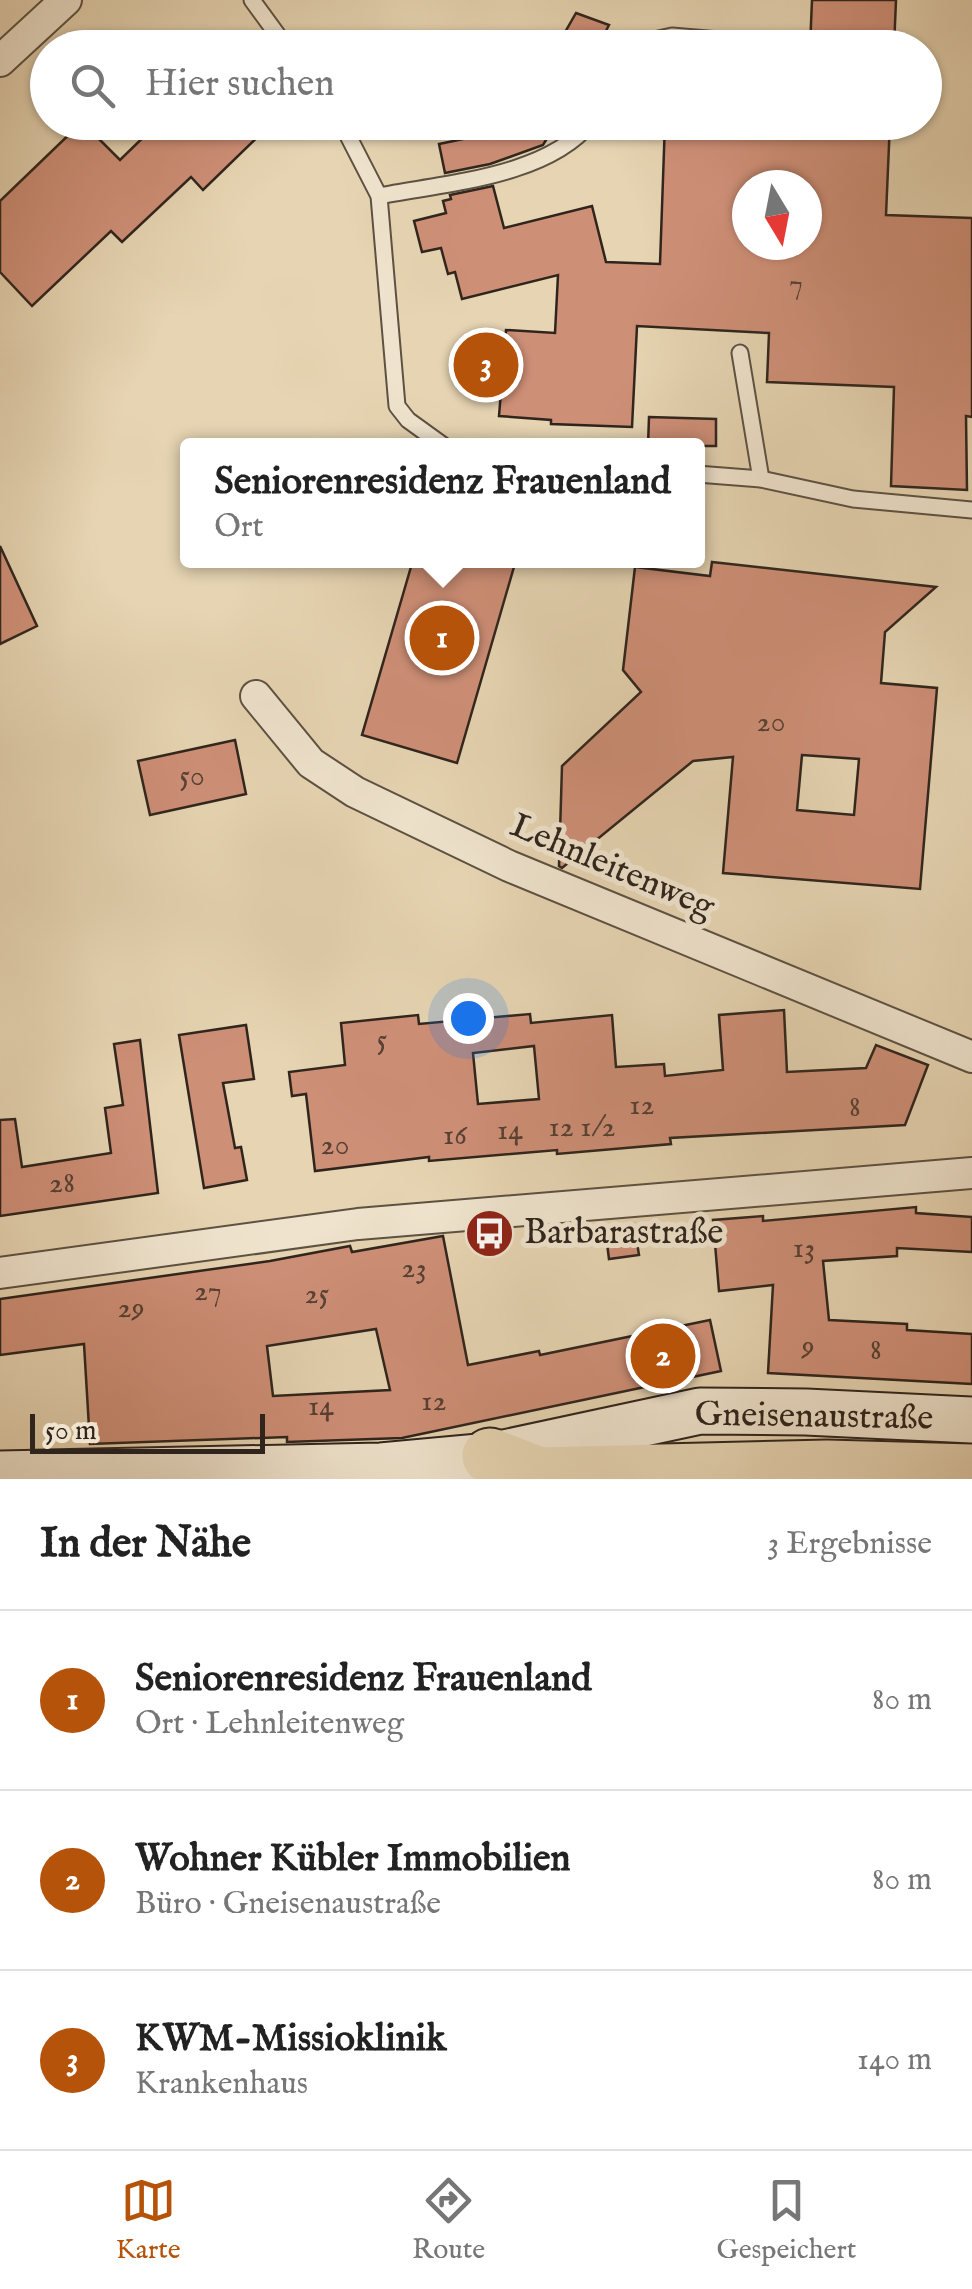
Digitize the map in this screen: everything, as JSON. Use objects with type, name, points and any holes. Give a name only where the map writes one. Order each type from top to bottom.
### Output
[{"type":"highway","points":[[490,1456],[540,1475],[827,1468],[970,1454]]},
{"type":"street","points":[[33,30],[66,0]]},
{"type":"street","points":[[0,60],[30,33]]},
{"type":"street","name":"Lehnleitenweg","points":[[256,696],[311,763],[355,792],[508,866],[972,1057]]},
{"type":"street","points":[[0,1273],[358,1224],[972,1173]]},
{"type":"street","points":[[0,1474],[381,1466],[490,1456]]},
{"type":"lane","points":[[252,0],[273,30]]},
{"type":"lane","points":[[350,140],[379,196],[397,406],[408,420],[433,438]]},
{"type":"lane","points":[[379,196],[532,165],[572,140]]},
{"type":"lane","points":[[740,352],[761,480]]},
{"type":"lane","points":[[705,475],[761,480],[853,499],[972,510]]},
{"type":"building","points":[[812,0],[896,0],[895,30],[811,30]]},
{"type":"building","points":[[576,13],[609,25],[606,30],[566,30]]},
{"type":"building","points":[[63,140],[100,140],[120,160],[141,140],[254,140],[203,190],[191,177],[122,242],[111,231],[32,306],[0,272],[0,201]]},
{"type":"building","points":[[458,140],[546,140],[543,145],[490,164],[445,173],[439,144]]},
{"type":"building","points":[[664,140],[889,140],[886,215],[972,218],[972,417],[966,416],[967,490],[891,486],[894,387],[767,382],[769,333],[637,326],[632,427],[551,424],[551,420],[499,416],[506,330],[555,333],[558,275],[462,299],[455,272],[448,274],[441,248],[422,252],[414,221],[446,213],[443,201],[451,199],[450,195],[493,186],[504,228],[592,206],[606,262],[660,264]]},
{"type":"building","points":[[649,417],[716,419],[716,446],[705,446],[705,438],[648,438]]},
{"type":"building","points":[[0,546],[37,626],[0,644]]},
{"type":"building","points":[[712,562],[936,587],[885,632],[881,683],[937,688],[920,889],[723,873],[733,757],[693,761],[562,868],[559,866],[562,766],[641,692],[623,670],[635,568],[710,576]],"holes":[[[802,755],[859,759],[854,815],[797,810]]]},
{"type":"building","points":[[411,568],[514,568],[457,763],[362,735]]},
{"type":"building","points":[[235,740],[246,794],[150,815],[138,761]]},
{"type":"building","points":[[784,1010],[787,1072],[866,1068],[876,1045],[928,1065],[905,1125],[670,1138],[671,1144],[429,1161],[429,1157],[315,1171],[306,1094],[292,1096],[289,1072],[345,1065],[341,1023],[418,1015],[419,1024],[530,1014],[531,1023],[612,1015],[616,1067],[664,1064],[665,1076],[723,1070],[719,1015]],"holes":[[[534,1046],[539,1099],[478,1104],[473,1053]]]},
{"type":"building","points":[[246,1025],[254,1079],[223,1083],[235,1148],[241,1147],[247,1180],[204,1188],[179,1035]]},
{"type":"building","points":[[140,1040],[158,1193],[0,1216],[0,1120],[15,1119],[22,1167],[111,1153],[105,1108],[123,1105],[114,1044]]},
{"type":"building","points":[[916,1207],[916,1213],[972,1217],[972,1252],[897,1248],[897,1256],[823,1261],[829,1320],[907,1324],[907,1330],[972,1334],[972,1384],[768,1373],[773,1285],[719,1291],[713,1220],[763,1216],[763,1221]]},
{"type":"building","points":[[634,1224],[639,1255],[609,1259],[605,1228]]},
{"type":"building","points":[[443,1236],[468,1365],[539,1351],[540,1355],[710,1320],[721,1371],[402,1438],[287,1442],[287,1437],[90,1444],[84,1344],[0,1355],[0,1299],[350,1246],[352,1252]],"holes":[[[376,1329],[390,1390],[273,1396],[267,1346]]]},
{"type":"place","name":"KWM-Missioklinik","points":[[486,365]]},
{"type":"place","name":"Seniorenresidenz Frauenland","points":[[442,638]]},
{"type":"place","name":"Barbarastraße","points":[[489,1233]]},
{"type":"place","name":"Wohner Kübler Immobilien","points":[[663,1356]]}]
